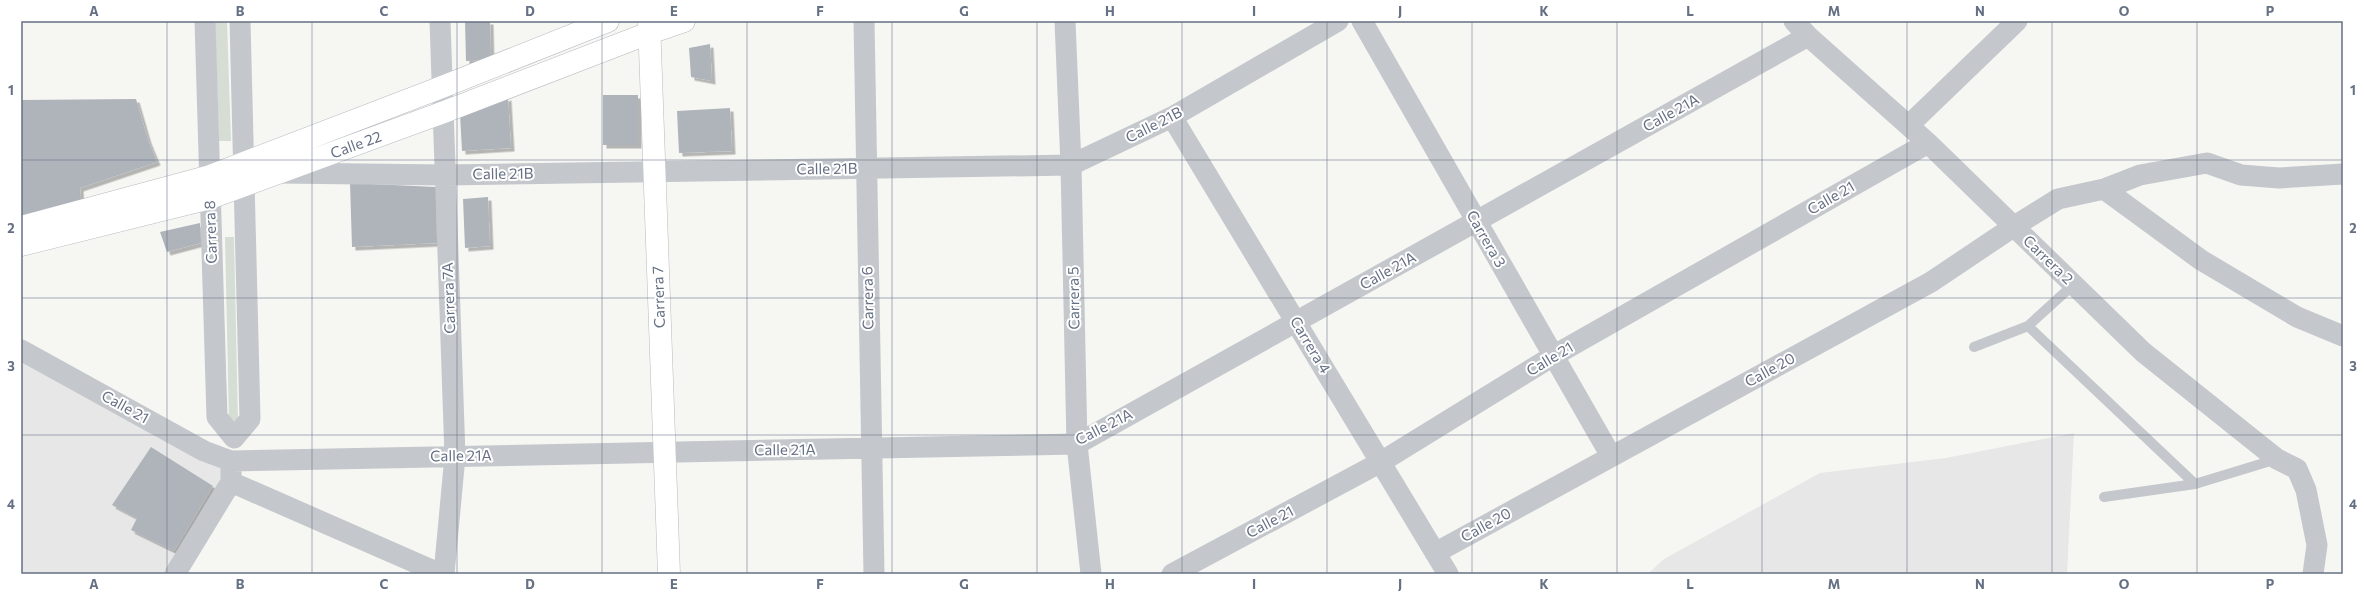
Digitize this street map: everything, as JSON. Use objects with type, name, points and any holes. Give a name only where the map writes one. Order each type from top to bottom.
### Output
[{"type":"main road","name":"Calle 22","points":[[21,226],[210,176],[442,87],[608,21]]},
{"type":"main road","name":"Calle 22","points":[[21,245],[210,198],[444,112],[649,27],[684,21]]},
{"type":"main road","name":"Carrera 7","points":[[649,27],[669,574]]},
{"type":"street","name":"Carrera 8","points":[[205,21],[217,417],[234,438]]},
{"type":"street","points":[[176,574],[231,482],[234,438],[250,419],[240,21]]},
{"type":"street","name":"Carrera 7A","points":[[440,21],[455,456],[444,574]]},
{"type":"street","name":"Carrera 6","points":[[864,21],[865,169],[874,574]]},
{"type":"street","name":"Carrera 5","points":[[1065,21],[1071,165],[1077,444],[1091,574]]},
{"type":"street","name":"Calle 21B","points":[[280,173],[445,175],[1071,165],[1172,117],[1338,21]]},
{"type":"street","name":"Carrera 3","points":[[1362,21],[1610,456]]},
{"type":"street","name":"Carrera 2","points":[[1794,21],[1808,36],[1928,143],[2073,286],[2143,352],[2277,459],[2297,469],[2306,490],[2317,545],[2313,574]]},
{"type":"street","points":[[1909,125],[2017,21]]},
{"type":"street","name":"Calle 21A","points":[[232,461],[1077,444],[1808,36]]},
{"type":"street","name":"Carrera 4","points":[[1172,117],[1448,574]]},
{"type":"street","name":"Calle 21","points":[[1172,574],[1381,462],[1553,356],[1928,143]]},
{"type":"street","name":"Calle 20","points":[[1435,553],[1610,456],[1931,282],[2013,227],[2058,200],[2104,189],[2140,176],[2207,163],[2241,175],[2279,178],[2343,174]]},
{"type":"street","points":[[2104,189],[2201,260],[2297,317],[2343,336]]},
{"type":"street","name":"Calle 21","points":[[21,350],[204,451],[232,461]]},
{"type":"street","points":[[231,482],[441,574]]},
{"type":"lane","points":[[1974,347],[2028,326],[2073,286]]},
{"type":"lane","points":[[2028,326],[2195,484]]},
{"type":"lane","points":[[2104,497],[2195,484],[2277,459]]},
{"type":"shaded area","points":[[215,21],[227,21],[231,141],[219,141]]},
{"type":"shaded area","points":[[225,237],[234,237],[238,421],[229,421]]},
{"type":"shaded area","points":[[21,350],[231,461],[175,574],[21,574]]},
{"type":"shaded area","points":[[2074,433],[2067,574],[1648,574],[1664,559],[1820,473],[1946,458]]},
{"type":"building","points":[[465,21],[490,21],[491,60],[466,61]]},
{"type":"building","points":[[710,44],[712,81],[691,77],[689,48]]},
{"type":"building","points":[[603,95],[638,95],[638,145],[603,145]]},
{"type":"building","points":[[508,97],[511,148],[462,151],[460,114]]},
{"type":"building","points":[[136,99],[148,140],[157,162],[80,188],[81,200],[21,216],[21,100]]},
{"type":"building","points":[[730,108],[732,151],[679,153],[677,111]]},
{"type":"building","points":[[350,183],[436,187],[437,243],[352,247]]},
{"type":"building","points":[[488,197],[490,246],[465,248],[463,199]]},
{"type":"building","points":[[200,223],[201,243],[167,252],[160,232]]},
{"type":"building","points":[[151,447],[213,486],[174,551],[131,530],[137,518],[112,505]]}]
